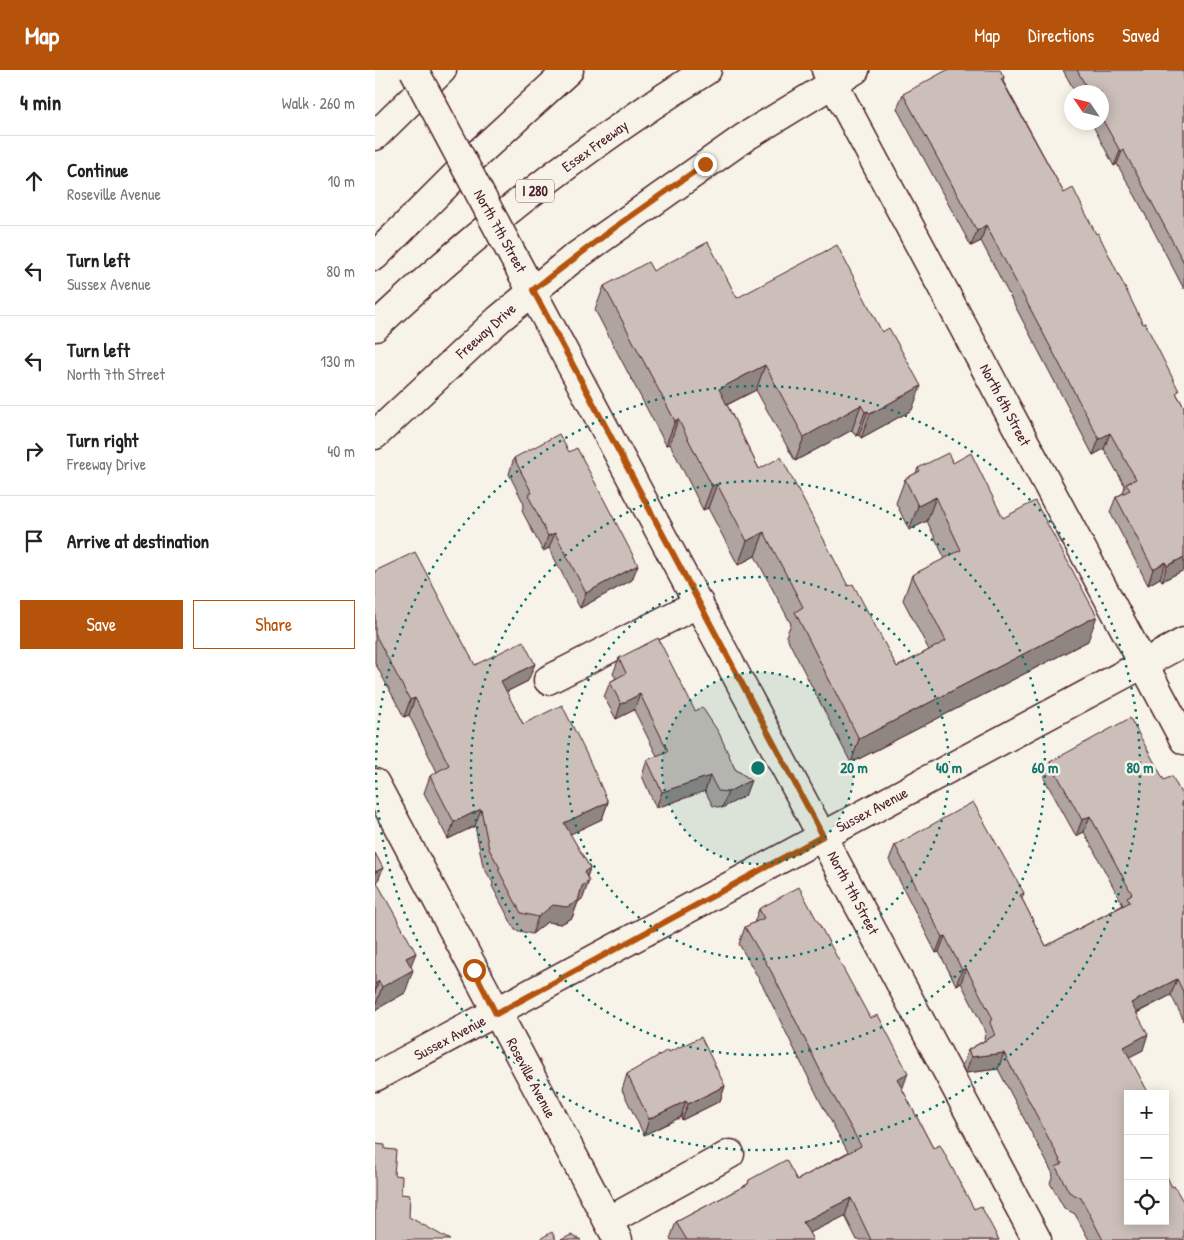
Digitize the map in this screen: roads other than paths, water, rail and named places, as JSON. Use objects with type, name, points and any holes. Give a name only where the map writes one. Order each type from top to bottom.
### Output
[{"type":"main road","name":"North 7th Street","points":[[414,70],[533,290],[1037,1240]]},
{"type":"main road","points":[[375,136],[442,70]]},
{"type":"main road","points":[[375,256],[471,160],[569,70]]},
{"type":"main road","name":"Essex Freeway","points":[[375,327],[463,248],[551,178],[707,70]]},
{"type":"main road","name":"Freeway Drive","points":[[375,435],[464,350],[533,290],[661,194],[838,74]]},
{"type":"main road","name":"North 6th Street","points":[[838,74],[1184,740]]},
{"type":"main road","points":[[547,680],[699,603]]},
{"type":"main road","name":"Sussex Avenue","points":[[375,1077],[496,1014],[1184,642]]},
{"type":"main road","name":"Roseville Avenue","points":[[375,783],[496,1014],[613,1231]]},
{"type":"main road","points":[[613,1231],[730,1154]]}]
